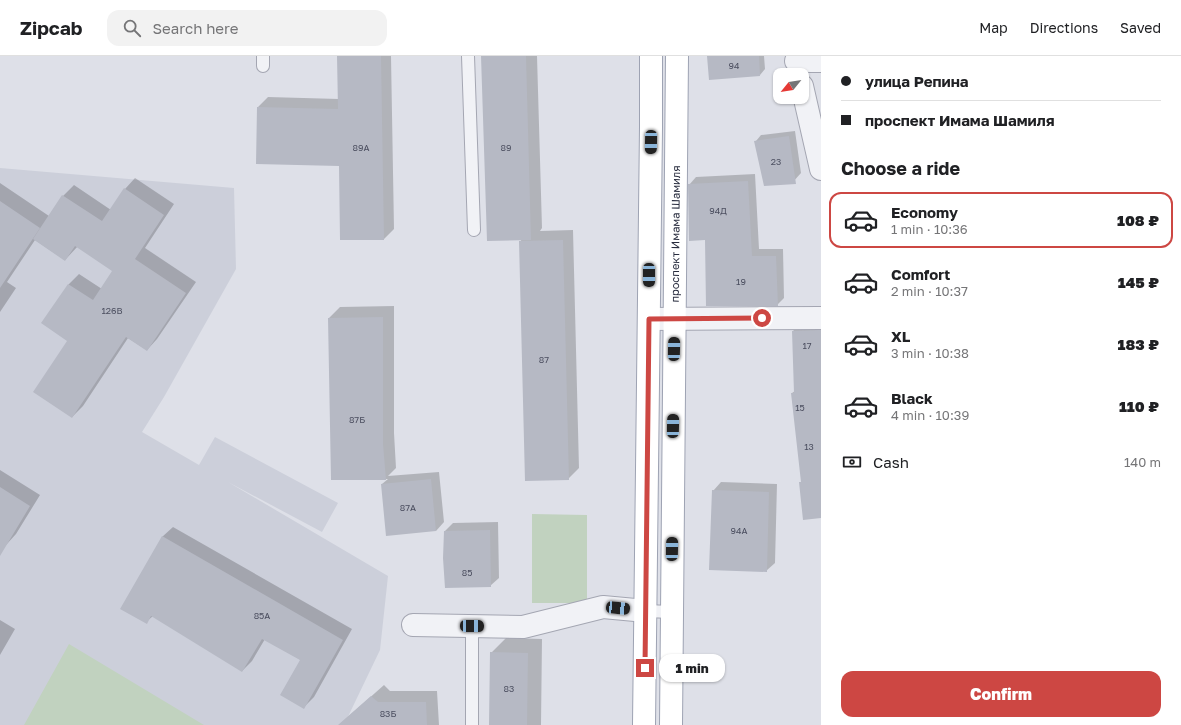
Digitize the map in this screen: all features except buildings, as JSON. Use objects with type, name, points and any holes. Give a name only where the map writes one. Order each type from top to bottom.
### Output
[{"type":"main road","points":[[644,725],[651,56]]},
{"type":"main road","name":"проспект Имама Шамиля","points":[[671,725],[677,56]]},
{"type":"street","points":[[797,64],[821,61]]},
{"type":"street","points":[[806,104],[821,169]]},
{"type":"street","points":[[649,319],[821,318]]},
{"type":"street","points":[[413,625],[523,627],[603,607],[646,611]]},
{"type":"lane","points":[[468,56],[474,230]]},
{"type":"lane","points":[[646,611],[671,612]]},
{"type":"lane","points":[[472,626],[472,725]]},
{"type":"shaded area","points":[[0,168],[234,188],[236,269],[164,397],[142,432],[199,465],[215,437],[338,503],[322,532],[228,482],[388,576],[380,650],[344,725],[0,725]]},
{"type":"green space","points":[[532,514],[587,515],[587,603],[532,603]]},
{"type":"green space","points":[[69,644],[204,725],[24,725]]},
{"type":"route","points":[[645,668],[649,319],[762,318]]}]
